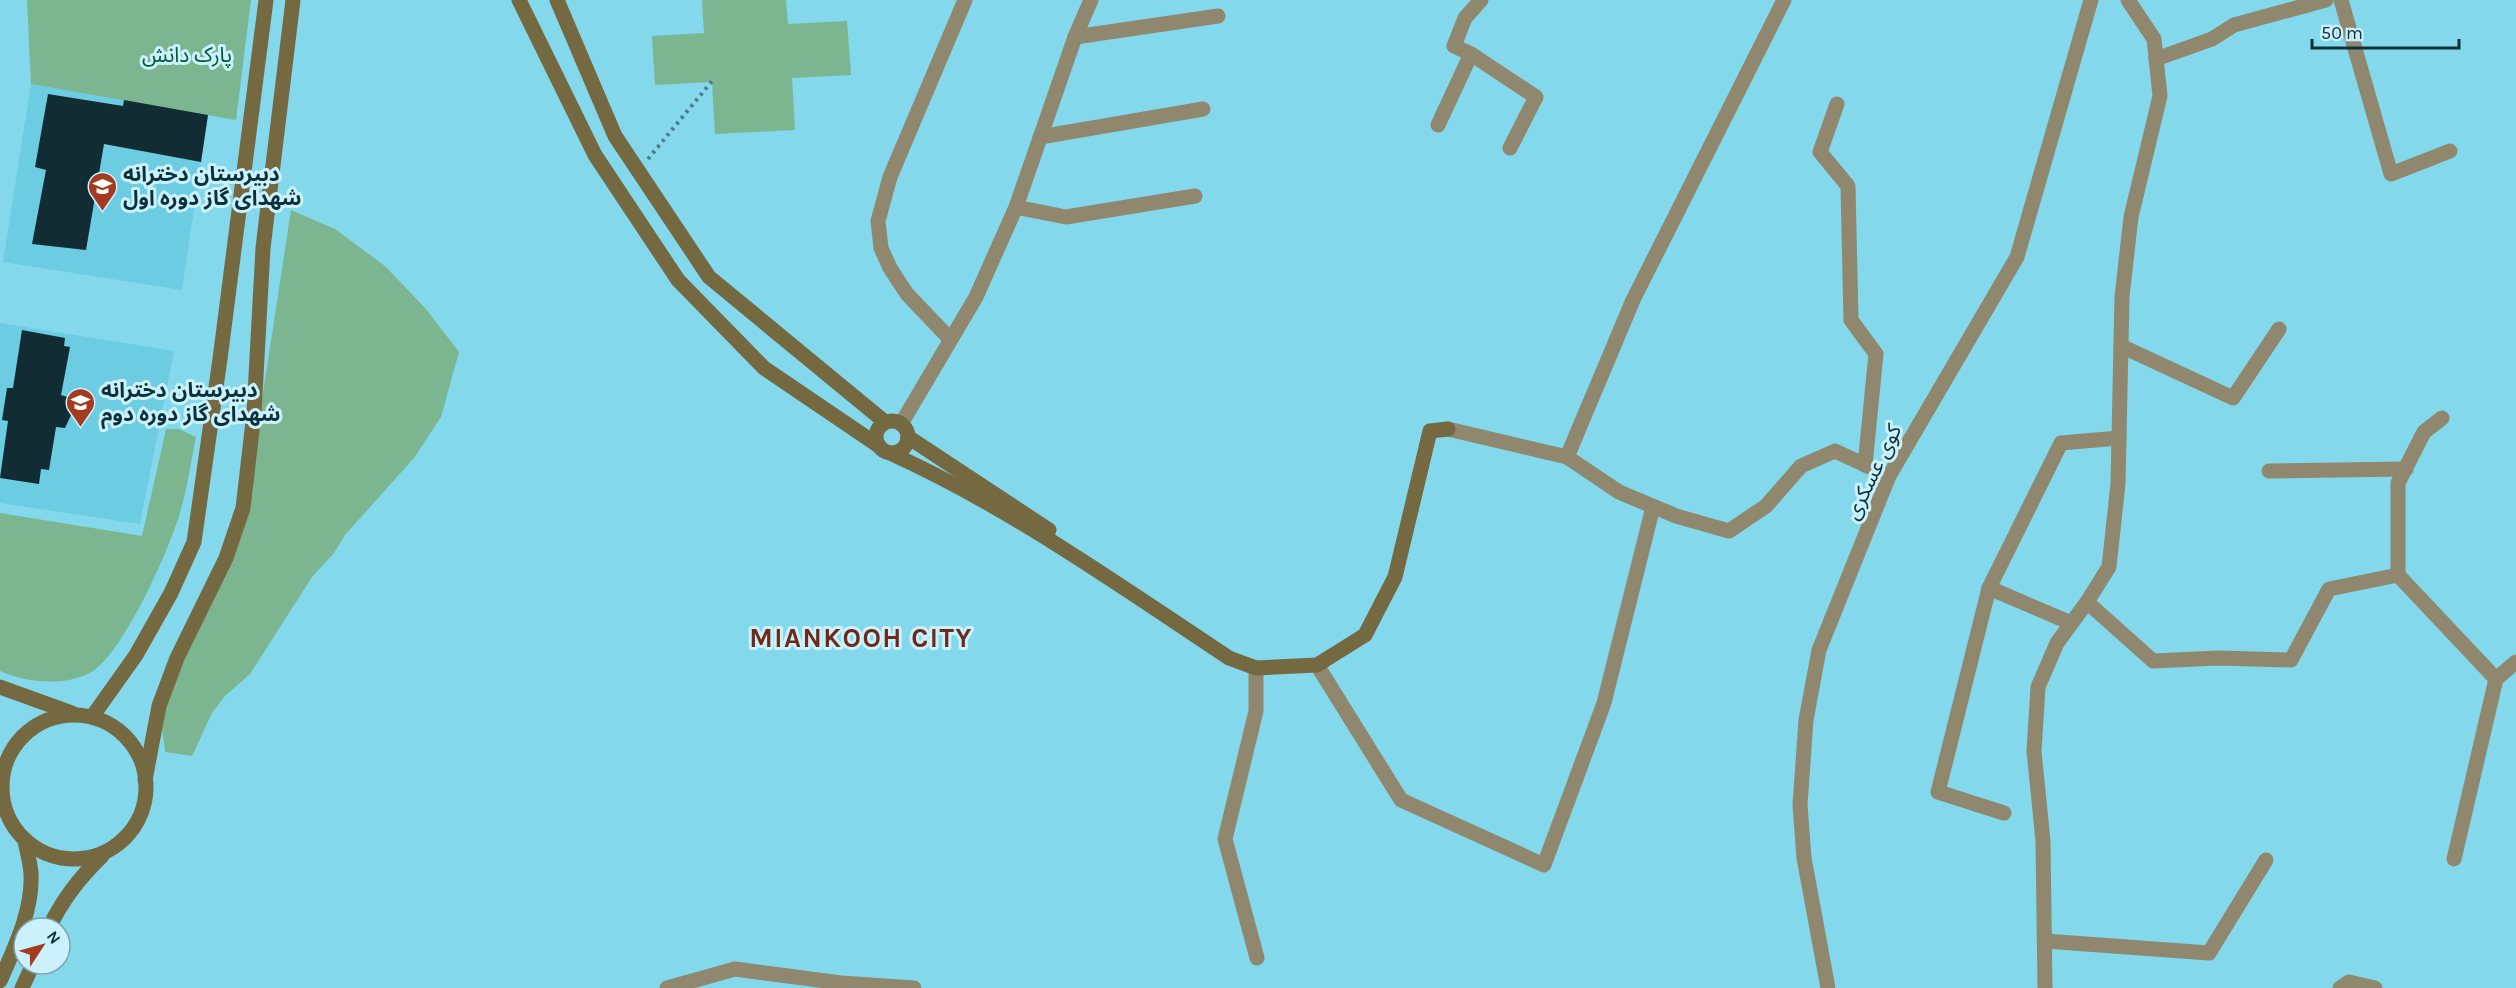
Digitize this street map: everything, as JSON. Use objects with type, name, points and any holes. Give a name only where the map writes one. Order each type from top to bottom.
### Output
[{"type":"main road","points":[[92,717],[136,655],[171,593],[194,542],[219,370],[266,0]]},
{"type":"main road","points":[[145,780],[159,706],[177,658],[226,558],[243,508],[254,413],[263,248],[293,0]]},
{"type":"main road","points":[[519,0],[595,155],[678,280],[764,368],[885,450],[942,478],[1074,555],[1229,658],[1256,668],[1317,665],[1365,635],[1395,577],[1430,431],[1448,429]]},
{"type":"main road","points":[[557,0],[615,136],[709,277],[885,422],[896,421],[905,430],[1256,668]]},
{"type":"main road","points":[[885,422],[876,435],[885,450]]},
{"type":"main road","points":[[885,450],[902,451],[905,430]]},
{"type":"main road","points":[[0,687],[72,713],[92,717],[112,726],[129,740],[140,757],[146,800],[138,821],[125,838],[106,852],[82,876],[59,906],[54,916]]},
{"type":"main road","points":[[72,713],[50,718],[31,727],[16,743],[4,762],[1,783],[2,801],[12,825],[25,841],[44,853],[65,859],[86,859],[106,852]]},
{"type":"main road","points":[[0,981],[14,949],[28,904],[31,872],[25,841]]},
{"type":"street","points":[[950,339],[907,294],[890,268],[881,248],[878,220],[890,177],[965,0]]},
{"type":"street","points":[[905,430],[950,339],[976,297],[1016,207],[1075,38],[1091,0]]},
{"type":"street","points":[[1481,0],[1465,18],[1454,46],[1471,54],[1536,97],[1510,148]]},
{"type":"street","points":[[1567,457],[1633,300],[1784,0]]},
{"type":"street","name":"کوی عسکری","points":[[1828,988],[1803,858],[1800,805],[1806,720],[1819,650],[1889,476],[2017,256],[2091,0]]},
{"type":"street","points":[[2045,988],[2043,841],[2034,751],[2038,687],[2057,643],[2109,567],[2118,484],[2122,297],[2132,217],[2160,96],[2154,39],[2128,0]]},
{"type":"street","points":[[2156,59],[2212,39],[2234,25],[2326,0]]},
{"type":"street","points":[[2341,0],[2391,174],[2450,151]]},
{"type":"street","points":[[1075,38],[1218,16]]},
{"type":"street","points":[[1438,124],[1471,54]]},
{"type":"street","points":[[1837,104],[1820,152],[1848,186],[1851,320],[1876,354],[1865,465]]},
{"type":"street","points":[[1040,137],[1203,109]]},
{"type":"street","points":[[1016,207],[1066,217],[1195,196]]},
{"type":"street","points":[[2121,346],[2233,398],[2279,329]]},
{"type":"street","points":[[2442,418],[2424,432],[2398,483],[2398,575],[2496,679]]},
{"type":"street","points":[[1448,429],[1567,457],[1619,492],[1676,516],[1729,531],[1766,506],[1801,466],[1835,451],[1889,476]]},
{"type":"street","points":[[2004,813],[1938,792],[1989,588],[2061,443],[2119,438]]},
{"type":"street","points":[[2269,471],[2406,469]]},
{"type":"street","points":[[1317,665],[1401,800],[1544,865],[1604,703],[1653,507]]},
{"type":"street","points":[[2087,602],[2153,661],[2218,658],[2291,660],[2329,589],[2398,575]]},
{"type":"street","points":[[1989,588],[2072,623]]},
{"type":"street","points":[[2454,859],[2496,679],[2516,662]]},
{"type":"street","points":[[1256,668],[1256,711],[1225,839],[1257,958]]},
{"type":"street","points":[[2045,940],[2209,953],[2266,860]]},
{"type":"street","points":[[667,988],[735,969],[841,983],[914,988]]},
{"type":"street","points":[[2340,988],[2349,982],[2374,988]]},
{"type":"path","points":[[638,171],[712,81]]},
{"type":"shaded area","name":"دبیرستان دخترانه شهدای گاز دوره اول","points":[[31,84],[208,115],[182,290],[3,262]]},
{"type":"shaded area","name":"دبیرستان دخترانه شهدای گاز دوره دوم","points":[[0,323],[174,351],[140,524],[0,503]]},
{"type":"green space","name":"پارک دانش","points":[[27,0],[251,0],[236,120],[31,84]]},
{"type":"green space","points":[[702,0],[786,0],[788,24],[847,21],[851,75],[792,78],[795,130],[715,134],[712,82],[655,85],[652,36],[704,33]]},
{"type":"green space","points":[[291,210],[335,229],[385,266],[426,309],[459,352],[441,417],[414,458],[345,535],[334,553],[312,577],[250,674],[225,696],[212,713],[192,756],[165,752],[161,718],[247,498]]},
{"type":"green space","points":[[166,429],[179,429],[196,437],[185,495],[156,574],[118,643],[93,671],[72,679],[47,682],[22,678],[0,671],[0,513],[142,536]]},
{"type":"building","points":[[48,94],[123,106],[124,100],[208,115],[201,162],[104,144],[86,250],[32,244],[46,170],[35,167]]},
{"type":"building","points":[[22,330],[65,338],[64,346],[70,347],[61,395],[71,398],[72,413],[65,428],[56,427],[49,470],[41,469],[39,484],[0,478],[8,421],[2,420],[7,388],[13,388]]},
{"type":"place","name":"دبیرستان دخترانه شهدای گاز دوره اول","points":[[102,212]]},
{"type":"place","name":"دبیرستان دخترانه شهدای گاز دوره دوم","points":[[80,428]]},
{"type":"district","name":"MIANKOOH CITY","points":[[861,638]]}]
